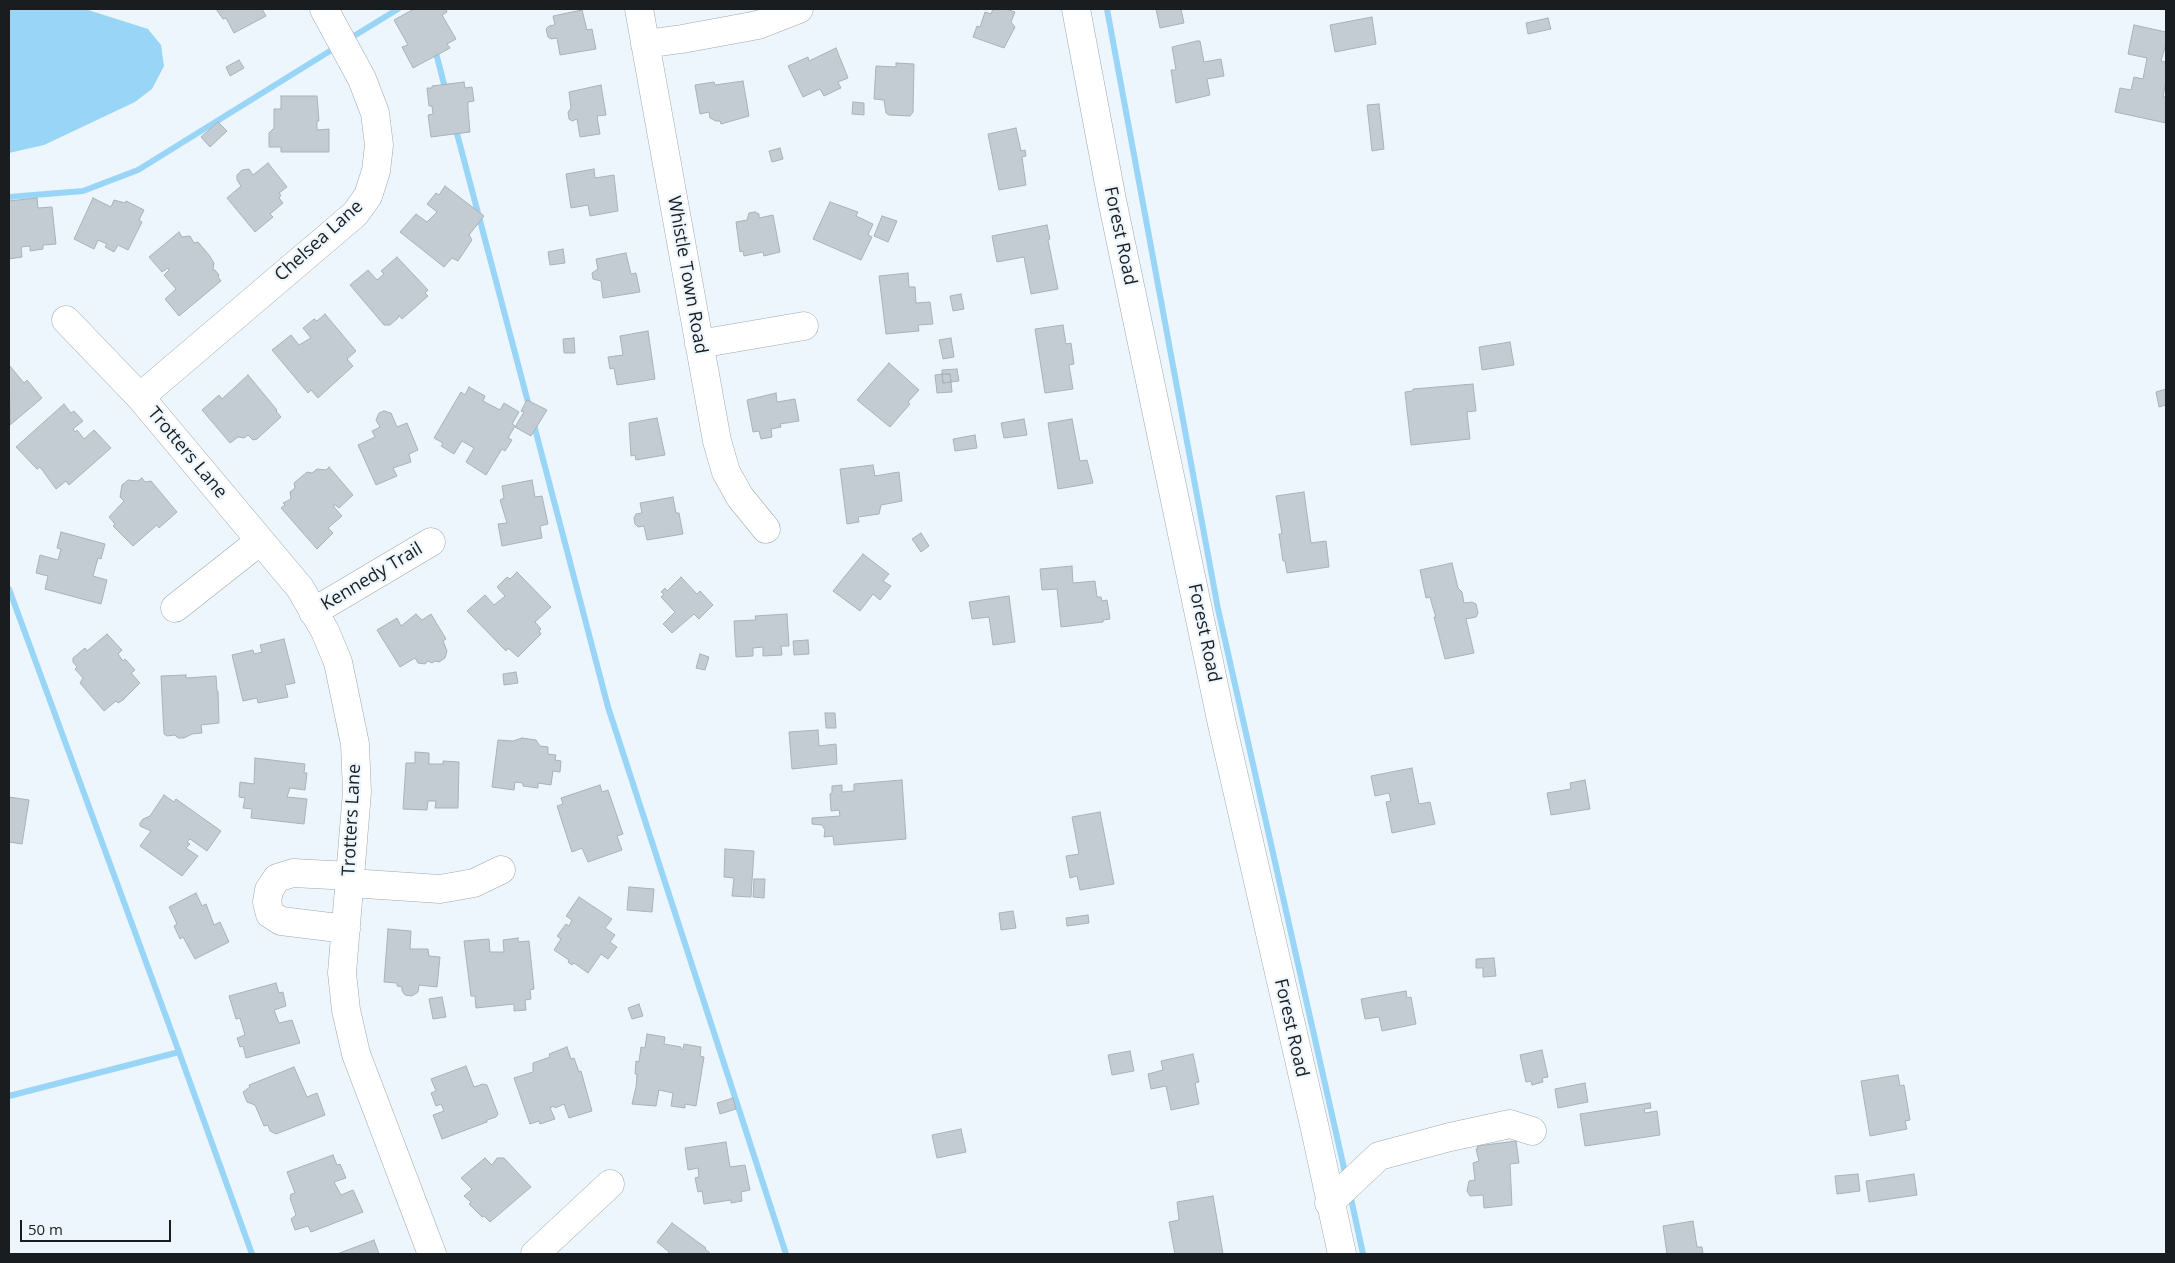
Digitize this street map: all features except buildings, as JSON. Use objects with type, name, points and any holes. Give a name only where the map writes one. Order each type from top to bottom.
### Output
[{"type":"street","name":"Chelsea Lane","points":[[140,396],[355,214],[368,196],[376,171],[379,145],[375,113],[362,78],[324,9]]},
{"type":"street","name":"Whistle Town Road","points":[[639,9],[717,441],[726,472],[740,497],[766,529]]},
{"type":"street","points":[[645,44],[758,25],[799,9]]},
{"type":"street","name":"Forest Road","points":[[1076,9],[1112,200],[1222,724],[1342,1254]]},
{"type":"street","name":"Trotters Lane","points":[[66,320],[140,396],[300,588],[325,631],[338,662],[355,744],[357,792],[342,973],[346,1010],[356,1054],[432,1254]]},
{"type":"street","points":[[699,344],[804,326]]},
{"type":"street","points":[[175,608],[260,541]]},
{"type":"street","name":"Kennedy Trail","points":[[313,612],[431,542]]},
{"type":"street","points":[[346,929],[281,921],[270,914],[267,902],[269,890],[277,878],[292,873],[440,889],[474,883],[501,870]]},
{"type":"street","points":[[1329,1203],[1379,1156],[1450,1136],[1510,1124],[1532,1131]]},
{"type":"street","points":[[535,1254],[610,1184]]},
{"type":"water","points":[[9,9],[85,9],[148,29],[161,45],[164,66],[152,89],[135,102],[44,145],[9,153]]},
{"type":"waterway","points":[[349,39],[398,9]]},
{"type":"waterway","points":[[1107,9],[1218,609],[1346,1177]]},
{"type":"waterway","points":[[9,197],[83,191],[138,170],[338,46]]},
{"type":"waterway","points":[[435,49],[446,92]]},
{"type":"waterway","points":[[455,126],[529,406]]},
{"type":"waterway","points":[[533,421],[608,707],[786,1254]]},
{"type":"waterway","points":[[9,589],[252,1254]]},
{"type":"waterway","points":[[9,1096],[179,1052]]},
{"type":"waterway","points":[[1350,1194],[1363,1254]]}]
